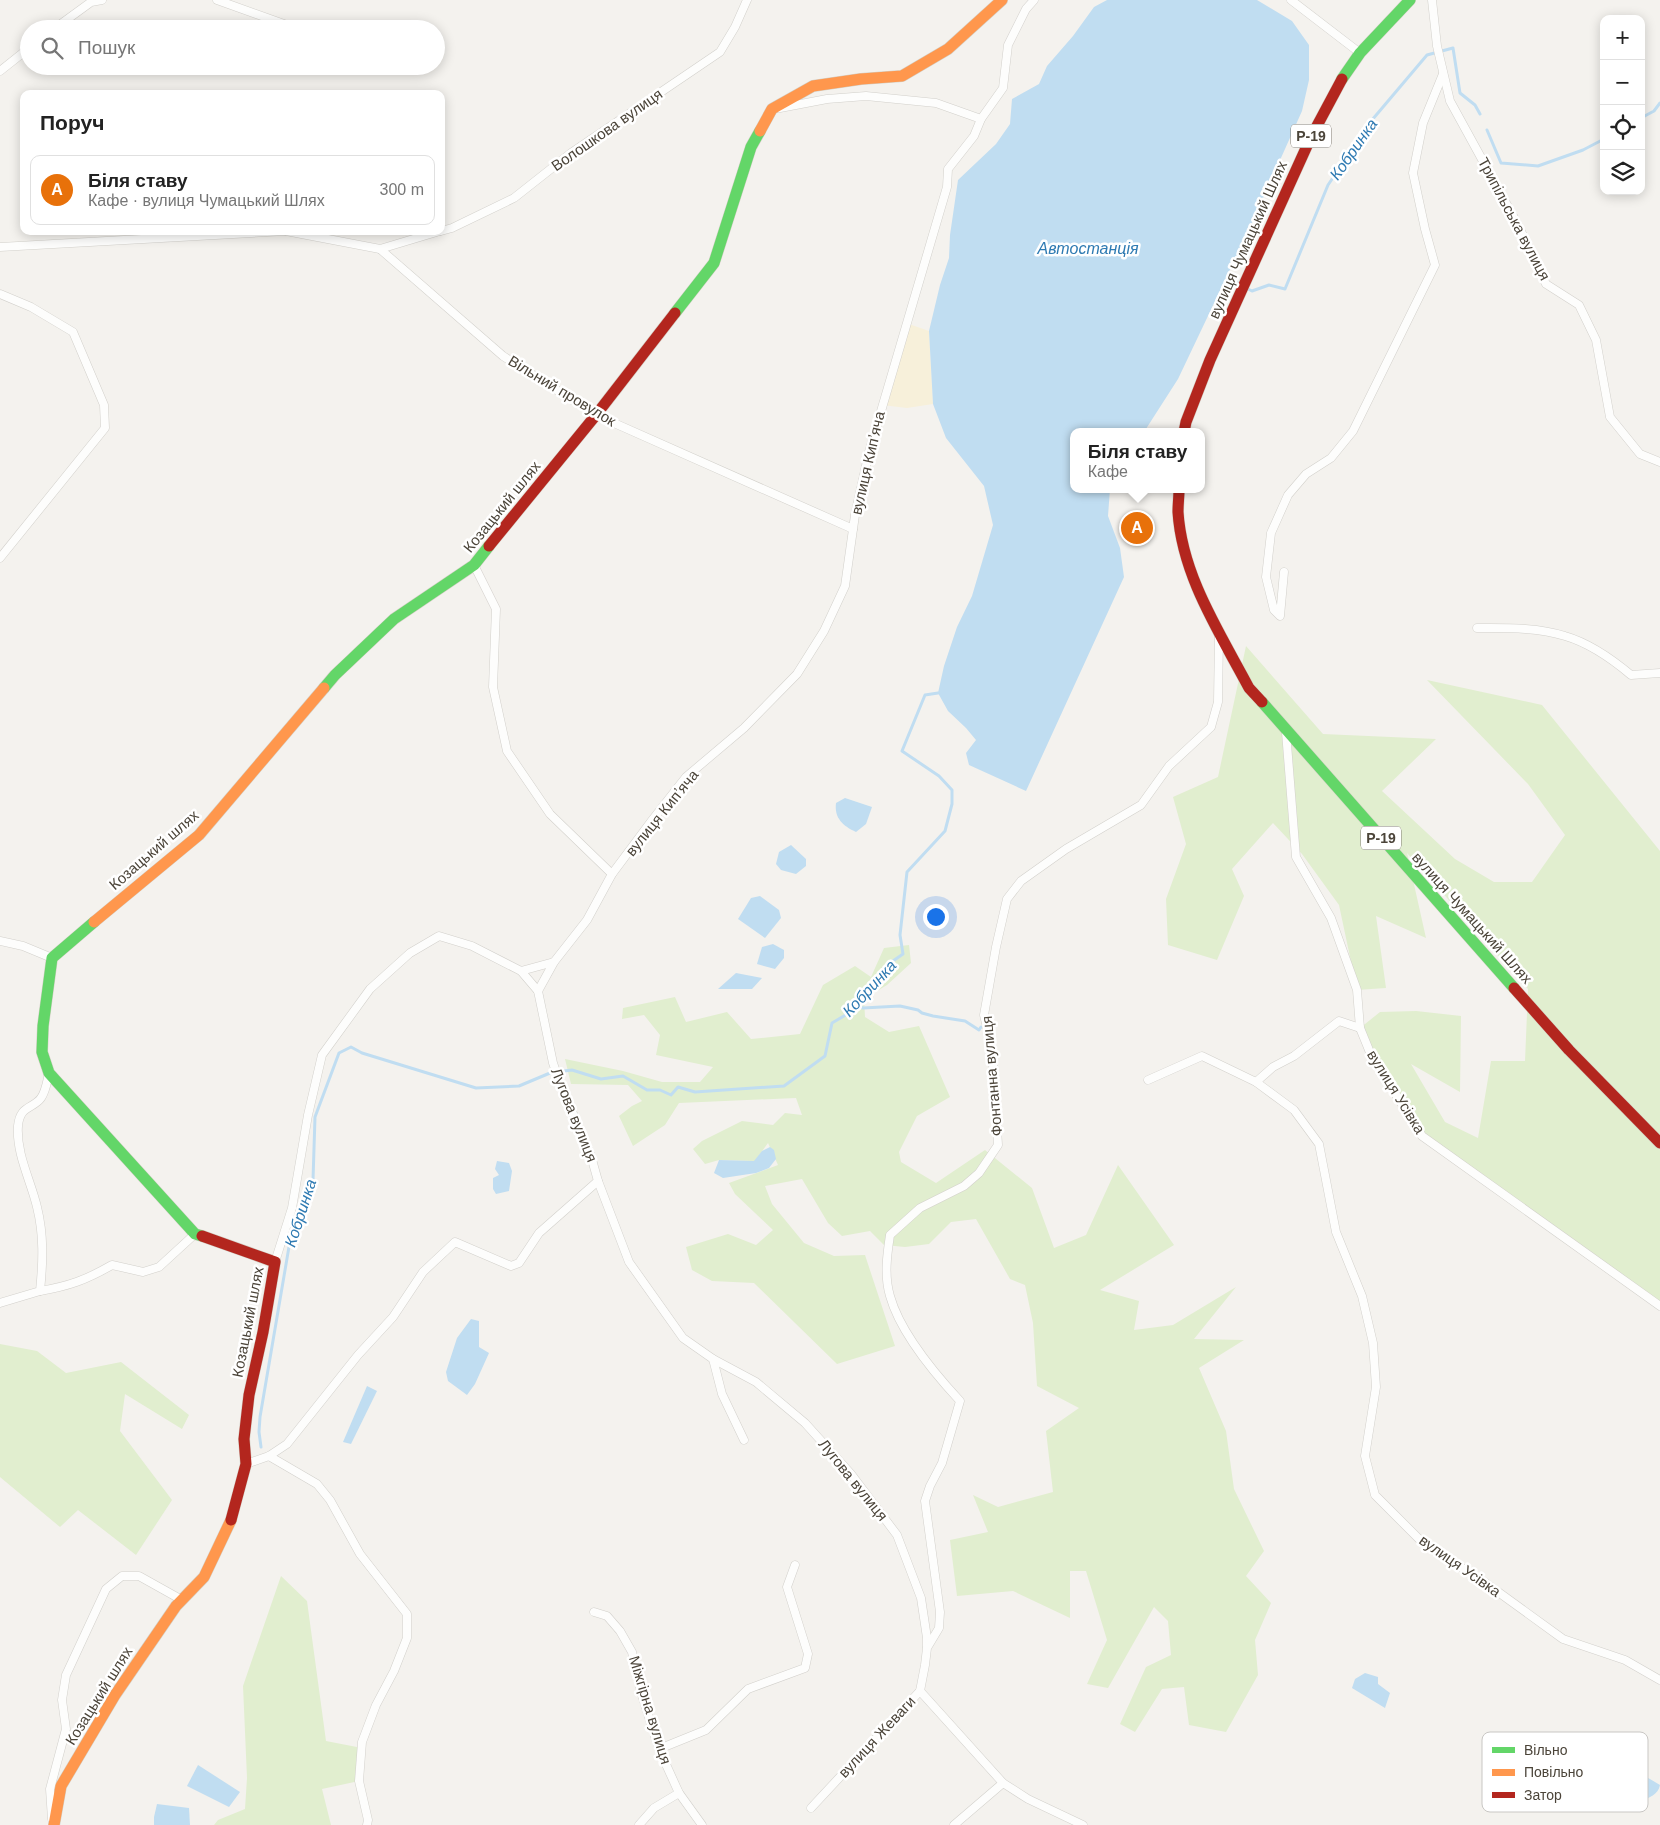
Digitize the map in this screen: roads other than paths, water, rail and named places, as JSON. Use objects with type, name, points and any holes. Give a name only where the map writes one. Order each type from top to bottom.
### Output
[{"type":"street","points":[[66,20],[91,2],[102,0]]},
{"type":"street","points":[[217,0],[273,20]]},
{"type":"street","points":[[735,27],[741,0]]},
{"type":"street","name":"Волошкова вулиця","points":[[445,230],[514,198],[571,153],[720,52],[735,27],[747,0]]},
{"type":"street","points":[[772,109],[813,86],[861,79],[902,76],[948,50],[1002,0]]},
{"type":"street","name":"вулиця Кипʼяча","points":[[538,991],[554,962],[587,920],[612,874],[653,818],[686,777],[744,728],[797,674],[824,631],[844,586],[853,529],[869,452],[946,187],[948,169],[974,136],[981,119],[1003,88],[1008,45],[1026,9],[1034,0]]},
{"type":"street","points":[[1291,0],[1360,53]]},
{"type":"street","name":"вулиця Чумацький Шлях","points":[[1185,428],[1210,360],[1242,293],[1311,137],[1339,82],[1360,53],[1410,0]]},
{"type":"street","name":"Трипільська вулиця","points":[[1432,0],[1437,46],[1450,101],[1518,226],[1546,284],[1579,305],[1596,340],[1610,417],[1640,454],[1660,462]]},
{"type":"street","points":[[0,71],[20,55]]},
{"type":"street","points":[[1284,572],[1280,616],[1274,610],[1266,577],[1271,533],[1284,502],[1306,474],[1331,458],[1353,431],[1436,265],[1425,229],[1413,174],[1423,122],[1443,74]]},
{"type":"street","points":[[772,109],[827,99],[866,96],[936,104],[981,119]]},
{"type":"street","name":"Козацький шлях","points":[[53,1825],[61,1786],[114,1695],[176,1606],[204,1577],[230,1522],[246,1464],[244,1439],[249,1395],[263,1332],[275,1262],[195,1234],[49,1073],[42,1052],[43,1026],[52,958],[199,835],[335,675],[354,656],[394,619],[474,564],[596,415],[714,263],[751,147],[772,109]]},
{"type":"street","name":"Волошкова вулиця","points":[[0,247],[214,235]]},
{"type":"street","name":"Волошкова вулиця","points":[[307,235],[380,249],[427,235]]},
{"type":"street","name":"Вільний провулок","points":[[380,249],[503,356],[596,415],[853,529]]},
{"type":"street","points":[[0,294],[31,307],[73,332],[104,405],[105,428],[0,558]]},
{"type":"street","name":"вулиця Чумацький Шлях","points":[[1179,493],[1178,512],[1184,548],[1196,586],[1249,688],[1569,1050],[1660,1143]]},
{"type":"street","points":[[474,564],[496,608],[492,687],[507,751],[550,814],[612,874]]},
{"type":"street","points":[[1477,628],[1526,629],[1565,636],[1610,657],[1631,675],[1660,673]]},
{"type":"street","name":"Фонтанна вулиця","points":[[919,1350],[900,1322],[890,1295],[886,1263],[890,1235],[920,1208],[964,1186],[979,1173],[998,1146],[992,1048],[984,1015],[996,947],[1008,899],[1022,881],[1066,848],[1141,805],[1169,766],[1211,727],[1218,702],[1219,631]]},
{"type":"street","name":"вулиця Усівка","points":[[1286,730],[1296,857],[1331,918],[1356,990],[1360,1028],[1371,1055],[1422,1136],[1660,1306]]},
{"type":"street","points":[[275,1262],[292,1208],[308,1115],[322,1055],[370,989],[410,953],[439,936],[472,946],[521,971],[538,991]]},
{"type":"street","points":[[0,941],[23,946],[52,958]]},
{"type":"street","points":[[521,971],[554,962]]},
{"type":"street","name":"Лугова вулиця","points":[[538,991],[553,1063],[560,1084],[591,1156],[598,1181],[629,1262],[683,1338],[713,1359],[756,1382],[804,1423],[851,1474],[897,1535],[921,1598],[927,1638],[925,1665],[920,1691]]},
{"type":"street","points":[[1256,1082],[1273,1067],[1294,1056],[1339,1020],[1360,1028]]},
{"type":"street","name":"вулиця Усівка","points":[[1148,1080],[1202,1056],[1256,1082],[1294,1110],[1319,1144],[1336,1232],[1362,1296],[1373,1343],[1376,1387],[1365,1456],[1375,1496],[1425,1545],[1483,1581],[1563,1639],[1625,1660],[1660,1680]]},
{"type":"street","points":[[40,1291],[43,1258],[42,1239],[37,1208],[18,1139],[18,1124],[26,1108],[40,1100],[45,1091],[49,1073]]},
{"type":"street","name":"Лугова вулиця","points":[[269,1456],[287,1444],[358,1355],[393,1317],[423,1272],[454,1242],[511,1266],[519,1263],[539,1233],[598,1181]]},
{"type":"street","points":[[0,1303],[75,1283],[89,1278],[112,1265],[144,1272],[160,1267],[195,1234]]},
{"type":"street","name":"Лугова вулиця","points":[[919,1350],[941,1380],[960,1401],[942,1464],[930,1486],[925,1501],[940,1612],[939,1628],[927,1648]]},
{"type":"street","points":[[713,1359],[722,1394],[744,1440]]},
{"type":"street","points":[[246,1464],[269,1456],[317,1484],[330,1500],[360,1554],[407,1614],[407,1638],[394,1672],[376,1705],[362,1742],[359,1781],[368,1820],[367,1825]]},
{"type":"street","points":[[658,1749],[706,1730],[748,1689],[804,1668],[808,1654],[787,1587],[795,1565]]},
{"type":"street","points":[[53,1825],[50,1789],[66,1729],[62,1700],[66,1675],[106,1589],[122,1576],[139,1576],[182,1600]]},
{"type":"street","name":"Міжгірна вулиця","points":[[594,1612],[607,1616],[620,1631],[632,1652],[641,1692],[658,1749],[679,1793],[702,1825]]},
{"type":"street","name":"вулиця Жеваги","points":[[811,1808],[920,1691],[1003,1783],[1028,1799],[1083,1825]]},
{"type":"street","points":[[954,1825],[1003,1783]]},
{"type":"street","points":[[639,1825],[654,1808],[679,1793]]},
{"type":"water","name":"Автостанція","points":[[1107,0],[1257,0],[1292,21],[1309,45],[1309,80],[1302,111],[1246,236],[1178,379],[1147,428],[1070,428],[1070,493],[1110,493],[1108,516],[1120,548],[1124,577],[1026,791],[969,765],[966,753],[976,740],[948,711],[938,693],[944,666],[957,627],[972,596],[993,525],[984,486],[946,438],[933,404],[929,331],[940,285],[949,258],[950,235],[958,180],[996,144],[1010,124],[1012,99],[1039,84],[1047,66],[1073,36],[1094,7]]},
{"type":"water","points":[[845,798],[872,807],[866,824],[856,832],[843,824],[836,813],[836,803]]},
{"type":"water","points":[[791,845],[806,859],[806,866],[796,874],[781,870],[776,864],[779,852]]},
{"type":"water","points":[[760,896],[779,910],[781,918],[765,938],[738,919],[751,898]]},
{"type":"water","points":[[773,944],[784,950],[784,958],[775,969],[757,964],[762,947]]},
{"type":"water","points":[[736,973],[762,978],[752,989],[718,989]]},
{"type":"water","points":[[770,1147],[774,1150],[776,1159],[769,1168],[756,1173],[723,1178],[714,1173],[719,1160],[754,1161],[762,1151]]},
{"type":"water","points":[[497,1161],[509,1163],[512,1171],[509,1191],[496,1194],[493,1189],[493,1178],[499,1175],[495,1169]]},
{"type":"water","points":[[471,1319],[479,1321],[479,1347],[489,1353],[475,1384],[467,1395],[448,1381],[446,1372],[457,1338]]},
{"type":"water","points":[[367,1386],[377,1391],[351,1444],[343,1442]]},
{"type":"water","points":[[1365,1673],[1378,1677],[1378,1684],[1390,1693],[1385,1708],[1352,1688],[1355,1679]]},
{"type":"water","points":[[198,1765],[240,1792],[229,1807],[187,1786]]},
{"type":"water","points":[[1648,1778],[1660,1785],[1653,1795],[1648,1798]]},
{"type":"water","points":[[157,1804],[189,1808],[190,1825],[154,1825]]},
{"type":"waterway","name":"Кобринка","points":[[1246,288],[1252,291],[1269,285],[1285,289],[1328,185],[1372,120],[1427,55],[1453,48],[1460,93],[1475,105],[1480,114]]},
{"type":"waterway","name":"Кобринка","points":[[1645,116],[1654,111],[1660,103]]},
{"type":"waterway","name":"Кобринка","points":[[1487,130],[1501,163],[1538,166],[1583,150],[1600,141]]},
{"type":"waterway","name":"Кобринка","points":[[1226,276],[1241,285]]},
{"type":"waterway","name":"Кобринка","points":[[564,1071],[572,1070],[601,1079],[623,1076],[647,1090],[660,1090],[671,1095],[678,1087],[695,1092],[784,1086],[825,1056],[832,1023],[849,1013],[861,992],[884,977],[890,963],[903,954],[900,935],[907,872],[945,831],[952,804],[952,790],[939,776],[902,751],[925,695],[938,693]]},
{"type":"waterway","points":[[854,1005],[863,1008],[900,1006],[933,1016],[965,1021],[979,1030],[981,1027]]},
{"type":"waterway","name":"Кобринка","points":[[261,1447],[260,1417],[291,1235],[313,1180],[315,1117],[339,1053],[351,1047],[362,1053],[476,1088],[519,1086],[550,1073]]},
{"type":"place","name":"Біля ставу","points":[[1137,528]]}]
